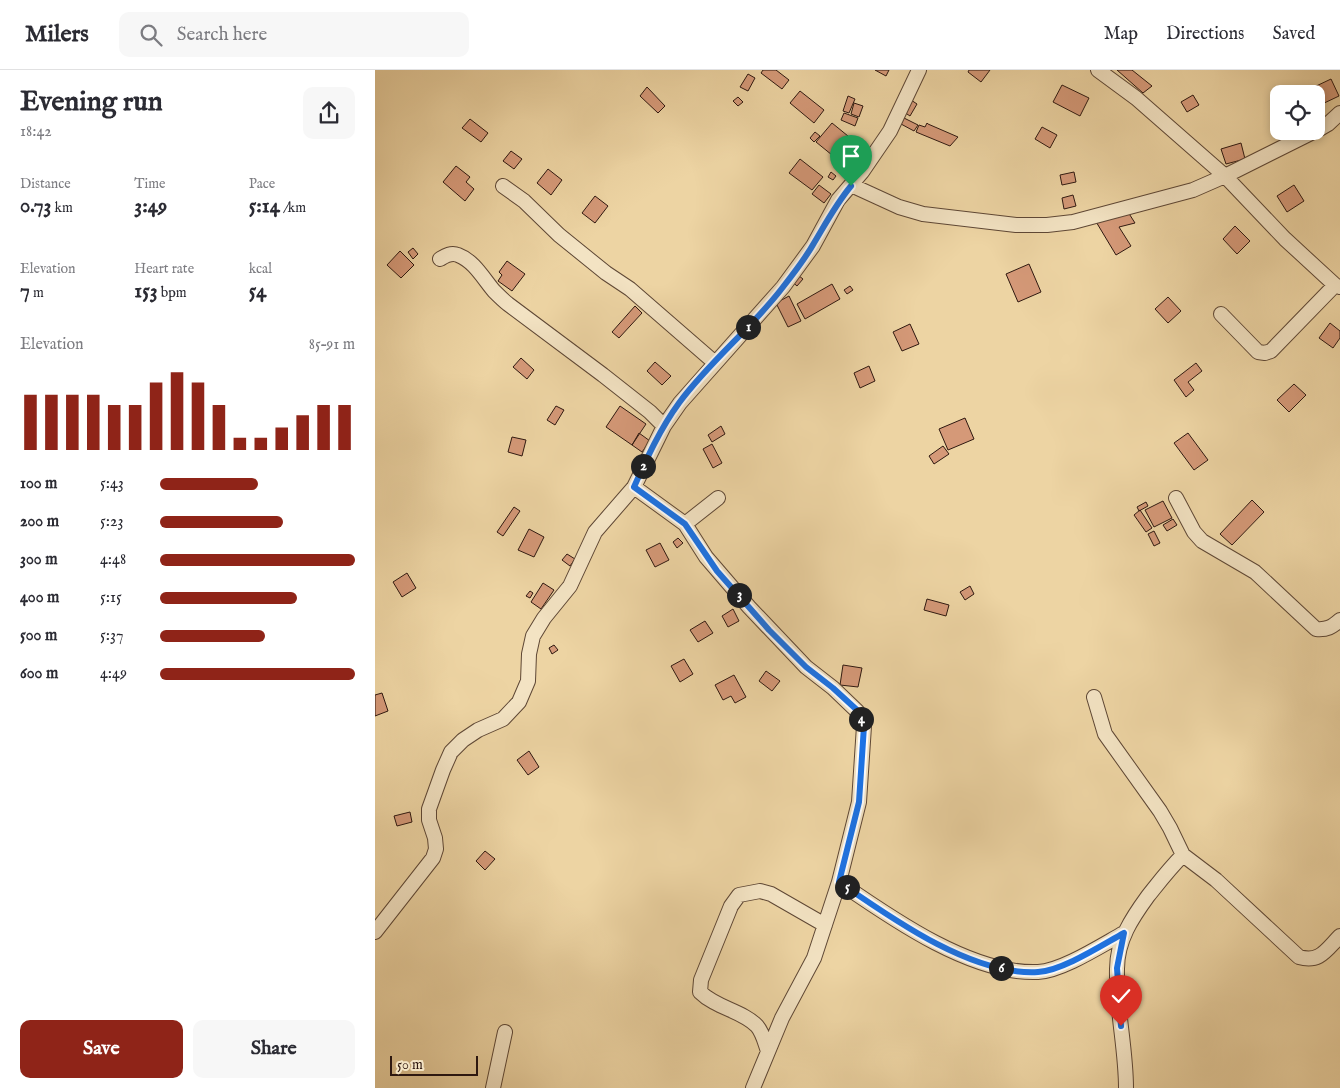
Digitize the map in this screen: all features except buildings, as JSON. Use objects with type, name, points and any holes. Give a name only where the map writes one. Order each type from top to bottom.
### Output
[{"type":"street","points":[[375,932],[433,858],[436,849],[435,838],[429,820],[429,809],[451,752],[463,740],[478,730],[503,718],[519,702],[528,681],[529,654],[533,636],[544,618],[570,586],[595,532],[634,487],[664,426],[680,403],[714,362],[745,331],[783,287],[813,246],[838,200],[851,186],[890,131],[919,70]]},
{"type":"street","points":[[1098,70],[1136,98],[1225,176],[1285,239],[1337,286],[1271,351],[1265,353],[1258,352],[1221,314]]},
{"type":"street","points":[[1325,126],[1340,113]]},
{"type":"street","points":[[851,186],[899,207],[923,214],[1016,225],[1047,225],[1073,222],[1193,190],[1298,140]]},
{"type":"street","points":[[503,186],[524,201],[559,235],[638,296],[714,362]]},
{"type":"street","points":[[440,259],[447,255],[457,254],[467,260],[477,268],[495,292],[508,304],[603,375],[650,412],[664,426]]},
{"type":"street","points":[[634,487],[685,524],[712,564],[769,630],[806,667],[857,710],[864,726],[859,802],[839,882],[814,958],[781,1018],[753,1088]]},
{"type":"street","points":[[685,524],[718,498]]},
{"type":"street","points":[[1176,498],[1194,532],[1202,541],[1255,572],[1316,629],[1325,630],[1340,620]]},
{"type":"street","points":[[1094,697],[1105,734],[1171,828],[1183,855],[1216,880],[1299,958],[1315,959],[1340,936]]},
{"type":"street","points":[[1126,1088],[1117,968],[1124,933],[1135,913],[1167,871],[1183,855]]},
{"type":"street","points":[[839,882],[920,935],[974,960],[1009,970],[1039,972],[1068,964],[1124,933]]},
{"type":"street","points":[[768,1051],[757,1026],[707,999],[700,992],[701,980],[731,906],[739,895],[760,891],[771,894],[825,925]]},
{"type":"street","points":[[493,1088],[505,1032]]},
{"type":"route","points":[[851,186],[838,200],[813,246],[783,287],[745,331],[714,362],[680,403],[664,426],[634,487],[685,524],[717,571],[769,630],[806,667],[857,710],[864,726],[859,802],[839,882],[920,935],[974,960],[1009,970],[1039,972],[1068,964],[1124,933],[1117,968],[1121,1026]]}]
